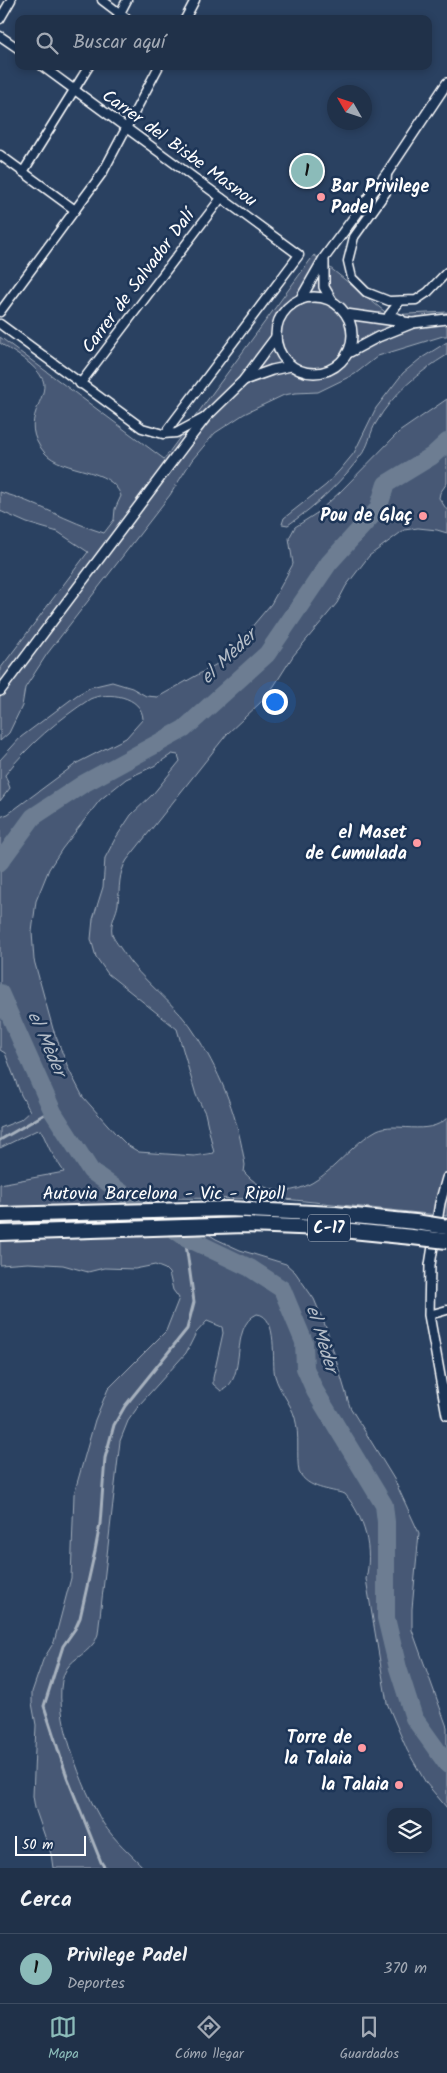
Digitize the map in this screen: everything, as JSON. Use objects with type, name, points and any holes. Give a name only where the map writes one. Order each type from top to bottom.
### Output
[{"type":"highway","name":"Autovia Barcelona - Vic - Ripoll","points":[[0,1214],[228,1209],[335,1214],[447,1227]]},
{"type":"highway","name":"Autovia Barcelona - Vic - Ripoll","points":[[0,1233],[245,1225],[322,1228],[447,1241]]},
{"type":"street","points":[[0,18],[11,0]]},
{"type":"street","points":[[102,0],[117,15]]},
{"type":"street","points":[[119,15],[127,0]]},
{"type":"street","points":[[187,15],[195,0]]},
{"type":"street","points":[[0,36],[15,47]]},
{"type":"street","name":"Carrer del Bisbe Masnou","points":[[47,70],[298,255],[168,429]]},
{"type":"street","points":[[23,172],[87,70]]},
{"type":"street","points":[[0,312],[103,172],[157,70]]},
{"type":"street","points":[[300,300],[324,258],[387,172],[447,83]]},
{"type":"street","points":[[0,155],[75,210]]},
{"type":"street","points":[[387,172],[386,192],[354,237],[348,260],[352,278],[366,292],[389,301],[416,300],[428,292],[447,272]]},
{"type":"street","name":"Carrer de Salvador Dalí","points":[[80,384],[221,198]]},
{"type":"street","points":[[324,258],[324,287],[332,301],[346,314],[352,333],[348,353]]},
{"type":"street","points":[[0,692],[97,560],[206,417],[243,380],[276,337],[281,317],[288,308],[300,300],[318,297],[332,301]]},
{"type":"street","points":[[400,301],[390,315],[413,323]]},
{"type":"street","points":[[346,314],[413,323],[447,319]]},
{"type":"street","points":[[276,337],[282,355],[291,366],[307,373],[321,373],[335,367],[348,353],[378,337],[413,323]]},
{"type":"street","points":[[0,324],[142,428],[163,434],[176,433],[206,417]]},
{"type":"street","points":[[243,380],[291,366]]},
{"type":"street","points":[[447,1178],[440,1203],[430,1265],[429,1315],[447,1415]]},
{"type":"street","points":[[429,1315],[447,1310]]},
{"type":"shaded area","points":[[314,255],[389,315],[447,312],[447,336],[378,356],[355,374],[318,392],[284,395],[244,414],[215,433],[192,460],[170,495],[47,654],[25,688],[22,706],[9,733],[0,741],[0,669],[88,552],[58,532],[27,523],[0,511],[0,492],[104,533],[114,520],[115,509],[121,496],[116,486],[107,480],[63,464],[52,459],[44,452],[36,440],[33,430],[36,411],[44,387],[43,380],[30,364],[0,343],[0,337],[164,459]]},
{"type":"shaded area","points":[[447,342],[447,355],[407,384],[390,402],[374,426],[364,451],[339,482],[299,517],[288,525],[282,524],[284,518],[326,485],[354,453],[376,408],[403,373],[420,359]]},
{"type":"shaded area","points":[[447,399],[447,483],[439,498],[447,510],[447,533],[418,528],[404,530],[369,556],[346,586],[337,603],[293,656],[274,686],[260,703],[227,734],[127,860],[121,876],[118,904],[112,929],[114,939],[130,961],[190,1026],[207,1053],[222,1083],[234,1115],[245,1165],[244,1172],[258,1184],[276,1190],[292,1190],[306,1186],[318,1179],[365,1138],[377,1130],[393,1127],[431,1127],[447,1118],[447,1216],[285,1199],[153,1198],[216,1239],[240,1250],[286,1264],[295,1272],[314,1299],[327,1330],[350,1407],[394,1479],[419,1533],[412,1609],[412,1630],[447,1727],[447,1808],[426,1783],[407,1750],[387,1703],[366,1579],[368,1545],[358,1513],[345,1494],[313,1485],[303,1478],[299,1472],[296,1425],[293,1413],[275,1376],[273,1340],[269,1323],[264,1317],[257,1314],[248,1321],[240,1341],[234,1376],[229,1385],[221,1391],[213,1384],[213,1378],[223,1333],[222,1327],[207,1321],[196,1333],[186,1353],[140,1404],[128,1421],[120,1441],[98,1634],[89,1648],[73,1661],[67,1669],[61,1689],[65,1728],[87,1792],[107,1829],[144,1868],[53,1868],[51,1854],[35,1808],[33,1796],[36,1725],[32,1692],[43,1660],[54,1642],[71,1578],[74,1494],[95,1420],[108,1389],[166,1331],[179,1298],[173,1290],[169,1273],[155,1265],[135,1269],[104,1268],[88,1272],[63,1265],[28,1263],[0,1265],[0,1184],[64,1172],[50,1150],[41,1130],[0,1148],[0,1128],[20,1120],[30,1111],[21,1095],[5,1053],[0,1050],[0,817],[8,814],[77,763],[126,738],[143,719],[141,711],[131,700],[123,697],[106,696],[90,699],[44,733],[14,764],[5,775],[10,788],[0,801],[0,760],[21,737],[77,695],[91,687],[112,682],[132,688],[146,696],[158,697],[217,664],[228,655],[271,604],[293,564],[289,538],[295,527],[317,513],[340,492],[399,432]],"holes":[[[172,754],[178,755],[180,761],[153,794],[131,815],[105,858],[103,887],[93,919],[91,939],[96,957],[108,974],[177,1029],[196,1095],[205,1113],[214,1153],[194,1156],[139,1152],[127,1145],[83,1097],[69,1070],[53,1029],[34,960],[32,932],[36,901],[49,869],[100,800],[126,779],[154,766]]]},
{"type":"waterway","name":"el Mèder","points":[[0,862],[33,817],[83,784],[184,729],[267,654],[329,563],[378,509],[386,484],[432,456],[447,442]]},
{"type":"waterway","name":"el Mèder","points":[[0,993],[53,1112],[91,1171],[185,1237],[250,1268],[282,1289],[304,1342],[305,1368],[315,1391],[384,1505],[386,1522],[386,1618],[398,1668],[414,1718],[447,1764]]},
{"type":"waterway","points":[[0,1140],[52,1110]]},
{"type":"waterway","points":[[105,1868],[67,1777],[44,1706],[63,1646],[80,1618],[100,1524],[105,1458],[114,1425],[125,1406],[187,1329],[194,1302],[185,1237]]},
{"type":"place","name":"Privilege Padel","points":[[307,171]]},
{"type":"place","name":"Bar Privilege Padel","points":[[321,197]]},
{"type":"place","name":"Pou de Glaç","points":[[423,516]]},
{"type":"place","name":"el Maset de Cumulada","points":[[417,843]]},
{"type":"place","name":"Torre de la Talaia","points":[[362,1748]]},
{"type":"place","name":"la Talaia","points":[[399,1785]]}]
